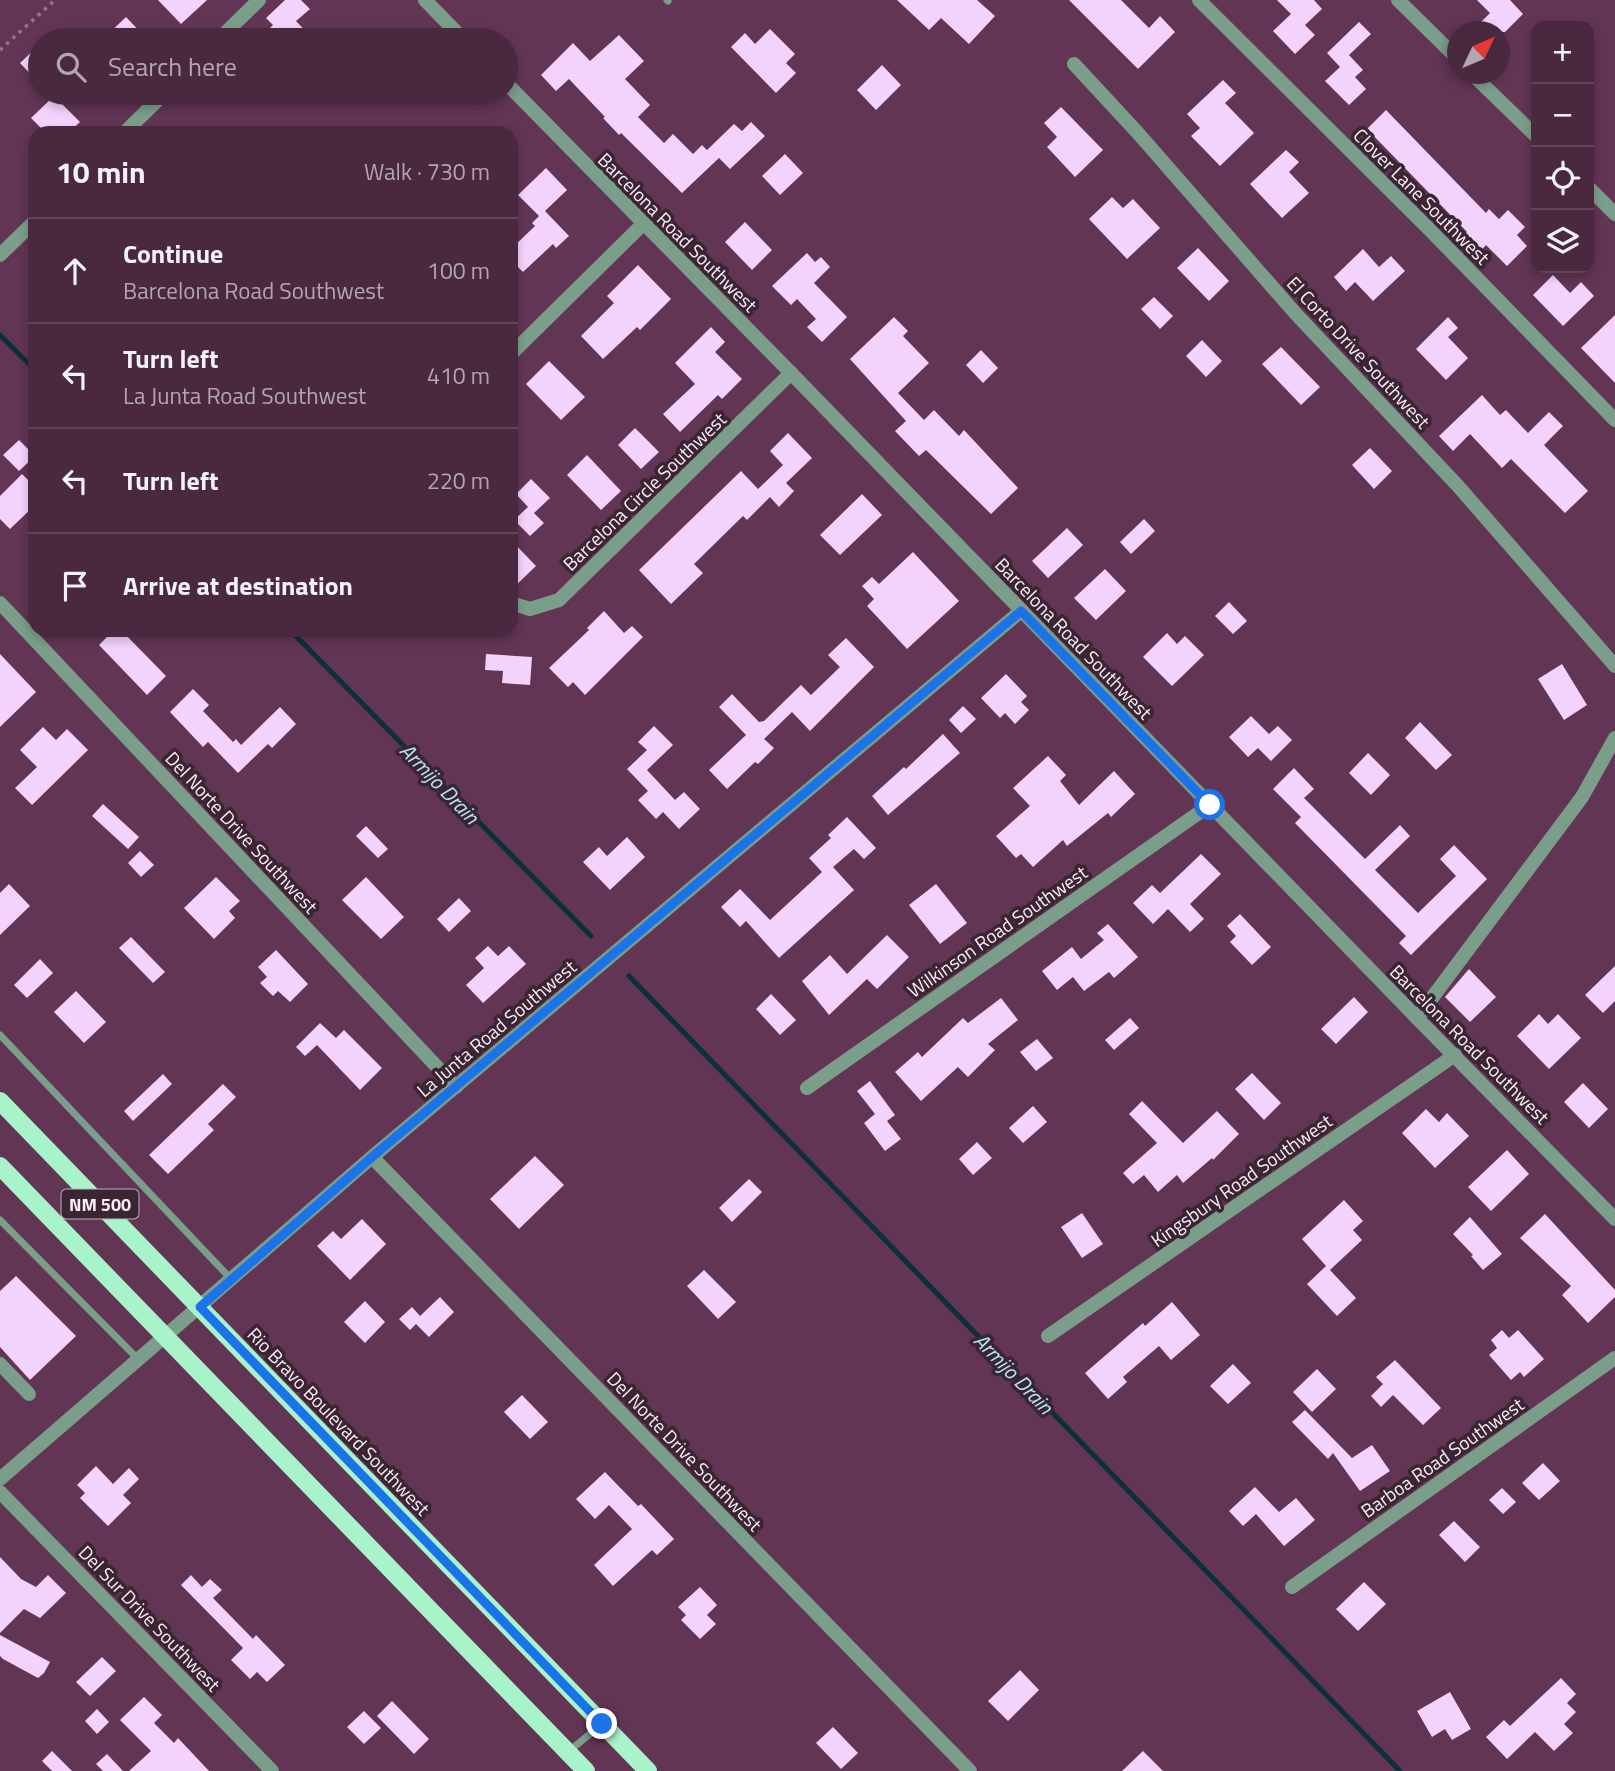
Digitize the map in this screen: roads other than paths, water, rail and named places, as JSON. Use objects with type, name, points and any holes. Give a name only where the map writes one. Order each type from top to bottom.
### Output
[{"type":"main road","name":"Rio Bravo Boulevard Southwest","points":[[0,1101],[648,1771]]},
{"type":"main road","name":"NM 500","points":[[0,1166],[586,1771]]},
{"type":"street","points":[[230,28],[259,0]]},
{"type":"street","points":[[425,0],[452,28]]},
{"type":"street","name":"Clover Lane Southwest","points":[[1199,0],[1432,232],[1615,420]]},
{"type":"street","points":[[1398,0],[1447,48]]},
{"type":"street","name":"El Corto Drive Southwest","points":[[1074,64],[1138,132],[1296,314],[1458,486],[1615,666]]},
{"type":"street","points":[[1482,84],[1531,131]]},
{"type":"street","name":"Barcelona Road Southwest","points":[[518,95],[1615,1219]]},
{"type":"street","points":[[131,126],[153,105]]},
{"type":"street","points":[[1594,193],[1615,214]]},
{"type":"street","points":[[518,347],[643,224]]},
{"type":"street","points":[[0,255],[28,227]]},
{"type":"street","name":"Barcelona Circle Southwest","points":[[518,605],[530,609],[559,600],[791,373]]},
{"type":"street","name":"Del Norte Drive Southwest","points":[[0,603],[28,633]]},
{"type":"street","name":"La Junta Road Southwest","points":[[0,1479],[372,1157],[1021,611]]},
{"type":"street","name":"Del Norte Drive Southwest","points":[[32,637],[456,1087]]},
{"type":"street","points":[[1417,1018],[1582,797],[1615,738]]},
{"type":"street","name":"Wilkinson Road Southwest","points":[[807,1088],[1210,805]]},
{"type":"street","name":"Kingsbury Road Southwest","points":[[1048,1336],[1455,1055]]},
{"type":"street","name":"Del Norte Drive Southwest","points":[[372,1157],[970,1771]]},
{"type":"street","name":"Barboa Road Southwest","points":[[1292,1587],[1615,1358]]},
{"type":"street","points":[[0,1364],[29,1394]]},
{"type":"street","name":"Del Sur Drive Southwest","points":[[0,1492],[272,1771]]},
{"type":"lane","points":[[0,1035],[232,1279]]},
{"type":"lane","points":[[0,1220],[138,1360]]},
{"type":"lane","points":[[568,1752],[602,1724]]},
{"type":"waterway","name":"Armijo Drain","points":[[0,335],[28,363]]},
{"type":"waterway","name":"Armijo Drain","points":[[297,637],[591,936]]},
{"type":"waterway","name":"Armijo Drain","points":[[629,976],[1400,1771]]}]
